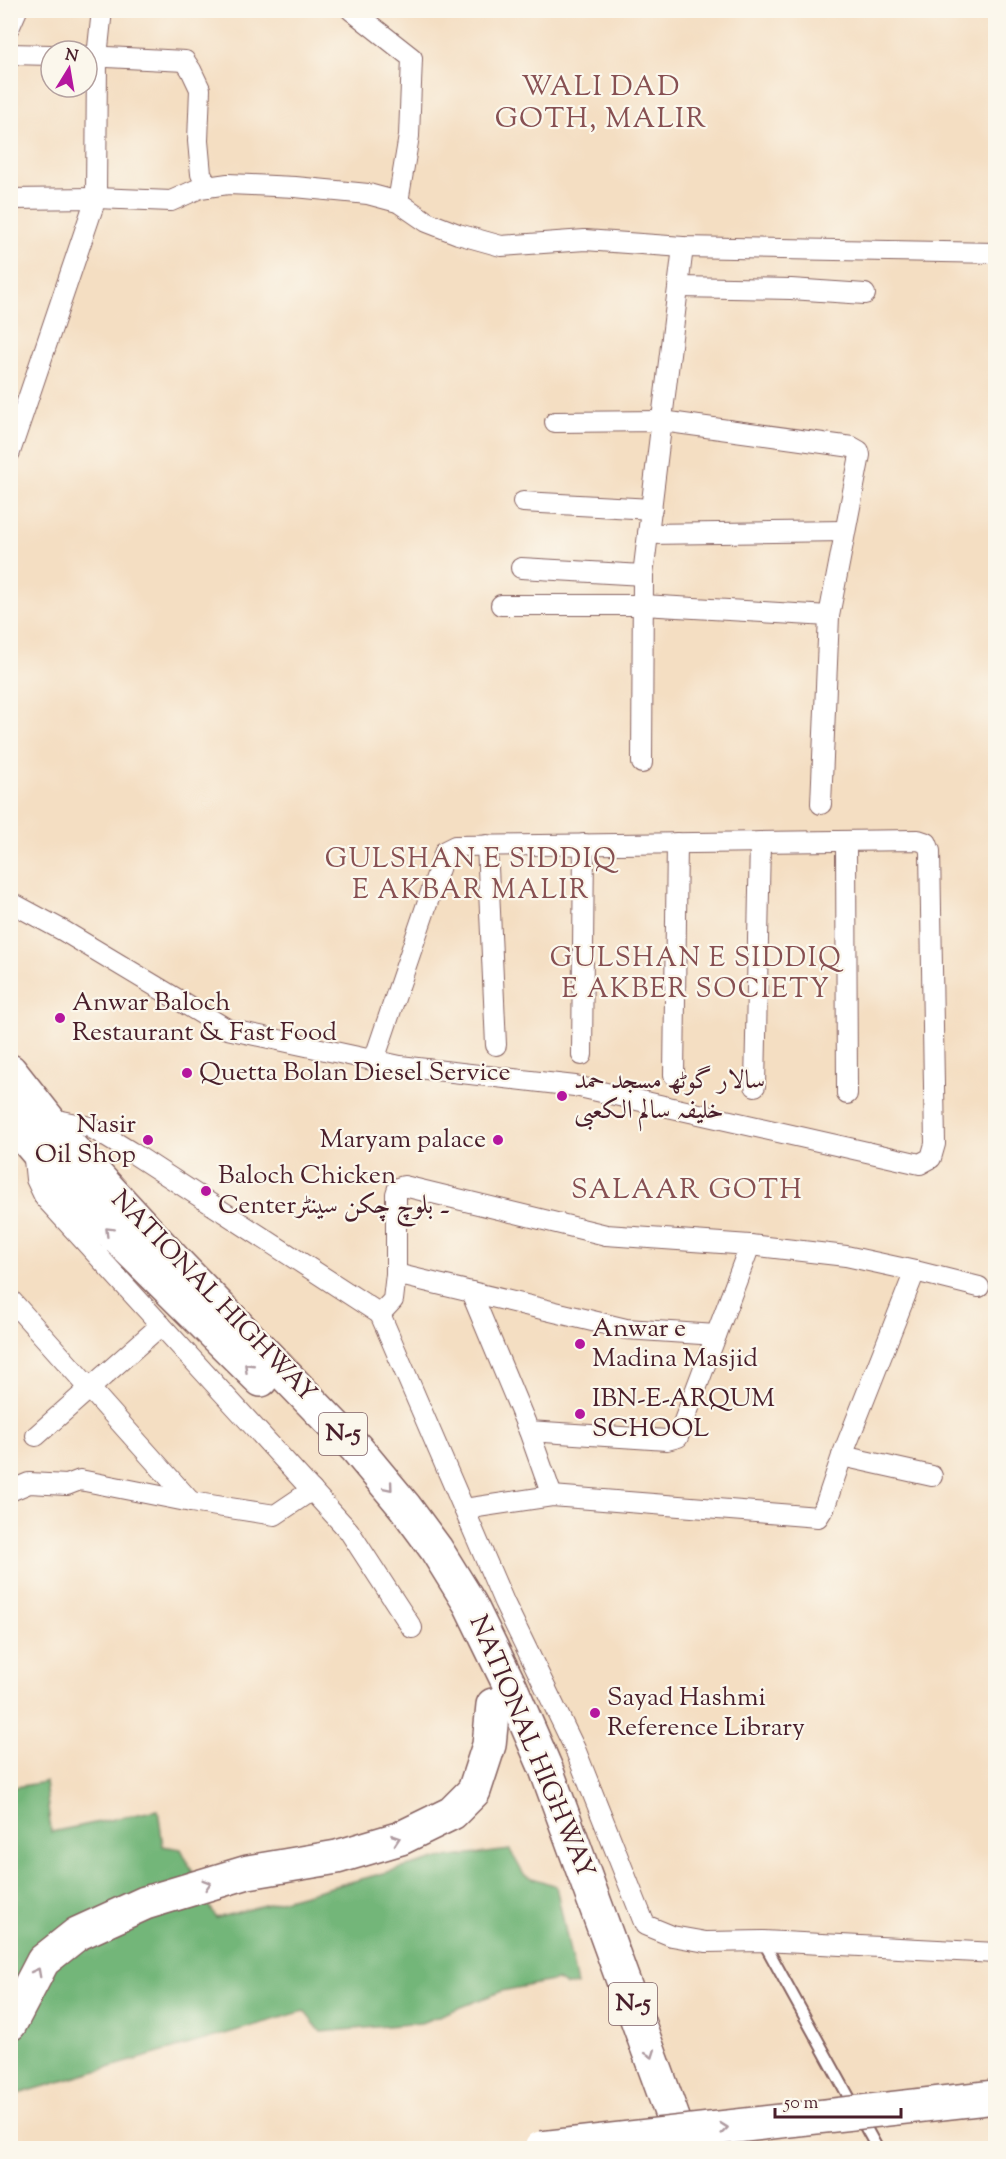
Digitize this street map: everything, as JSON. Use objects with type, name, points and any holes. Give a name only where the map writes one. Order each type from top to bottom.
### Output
[{"type":"highway","name":"NATIONAL HIGHWAY","points":[[10,1071],[69,1146],[174,1260],[356,1448],[436,1549],[470,1604],[511,1688],[546,1769],[572,1868],[660,2148]]},
{"type":"highway","name":"NATIONAL HIGHWAY","points":[[10,1120],[90,1211],[328,1445],[426,1570],[452,1618],[533,1793],[572,1868],[684,2148]]},
{"type":"highway","points":[[10,2024],[43,1961],[77,1934],[145,1903],[238,1875],[337,1857],[401,1838],[452,1813],[474,1791],[489,1745],[494,1705]]},
{"type":"highway","points":[[541,2148],[996,2097]]},
{"type":"street","points":[[10,26],[17,10]]},
{"type":"street","points":[[96,39],[102,10]]},
{"type":"street","points":[[351,10],[412,58],[410,136],[398,202]]},
{"type":"street","points":[[10,54],[39,55]]},
{"type":"street","points":[[99,57],[185,61],[192,70],[200,89],[198,141],[201,174],[208,187]]},
{"type":"street","points":[[10,452],[96,198],[93,99]]},
{"type":"street","points":[[10,199],[96,198],[171,201],[208,187],[228,184],[295,187],[368,194],[398,202],[427,222],[458,234],[501,246],[585,240],[683,247],[996,253]]},
{"type":"street","points":[[642,763],[644,575],[683,247]]},
{"type":"street","points":[[678,287],[865,294]]},
{"type":"street","points":[[555,422],[662,421],[856,449],[860,455],[829,616],[821,804]]},
{"type":"street","points":[[523,502],[652,509]]},
{"type":"street","points":[[648,534],[845,531]]},
{"type":"street","points":[[521,568],[644,575]]},
{"type":"street","points":[[501,605],[643,605],[829,616]]},
{"type":"street","points":[[10,902],[62,930],[227,1029],[400,1066],[575,1086],[920,1164],[931,1158],[935,1144],[930,851],[927,843],[918,840],[455,846],[445,851],[374,1060]]},
{"type":"street","points":[[846,841],[847,1094]]},
{"type":"street","points":[[755,1086],[760,842]]},
{"type":"street","points":[[674,1075],[677,843]]},
{"type":"street","points":[[582,1055],[584,844]]},
{"type":"street","points":[[487,845],[496,1045]]},
{"type":"street","points":[[47,1118],[90,1127],[380,1314],[504,1602],[575,1749],[645,1925],[672,1936],[706,1942],[763,1941],[996,1953]]},
{"type":"street","points":[[33,1148],[36,1179],[45,1198],[349,1530],[412,1628]]},
{"type":"street","points":[[380,1314],[393,1300],[396,1274],[396,1194],[398,1188],[404,1186],[606,1235],[750,1245],[846,1256],[978,1287]]},
{"type":"street","points":[[529,1431],[667,1440],[678,1437],[750,1245]]},
{"type":"street","points":[[464,1509],[552,1496],[818,1517],[825,1506],[842,1456],[915,1271]]},
{"type":"street","points":[[396,1274],[626,1329],[716,1335]]},
{"type":"street","points":[[471,1292],[529,1431],[552,1496]]},
{"type":"street","points":[[10,1299],[91,1387],[191,1502]]},
{"type":"street","points":[[36,1436],[161,1325]]},
{"type":"street","points":[[842,1456],[932,1476]]},
{"type":"street","points":[[10,1491],[29,1483],[67,1485],[80,1480],[191,1502],[275,1515],[312,1490]]},
{"type":"lane","points":[[763,1941],[877,2148]]},
{"type":"green space","points":[[45,1782],[51,1832],[158,1810],[163,1846],[181,1849],[216,1918],[436,1859],[510,1850],[524,1875],[556,1886],[577,1985],[567,1986],[557,1980],[502,1991],[421,2023],[321,2032],[304,2011],[11,2096],[11,1788]]},
{"type":"place","name":"Anwar Baloch Restaurant & Fast Food","points":[[60,1018]]},
{"type":"place","name":"Quetta Bolan Diesel Service","points":[[187,1073]]},
{"type":"place","name":"سالار گوٹھ مسجد حمد خلیفہ سالم الکعبی","points":[[562,1096]]},
{"type":"place","name":"Nasir Oil Shop","points":[[148,1140]]},
{"type":"place","name":"Maryam palace","points":[[498,1140]]},
{"type":"place","name":"Baloch Chicken Center۔ بلوچ چکن سینٹر","points":[[206,1191]]},
{"type":"place","name":"Anwar e Madina Masjid","points":[[580,1344]]},
{"type":"place","name":"IBN-E-ARQUM SCHOOL","points":[[580,1414]]},
{"type":"place","name":"Sayad Hashmi Reference Library","points":[[595,1713]]},
{"type":"district","name":"WALI DAD GOTH, MALIR","points":[[601,104]]},
{"type":"district","name":"GULSHAN E SIDDIQ E AKBAR MALIR","points":[[471,876]]},
{"type":"district","name":"GULSHAN E SIDDIQ E AKBER SOCIETY","points":[[696,974]]},
{"type":"district","name":"SALAAR GOTH","points":[[687,1191]]}]
